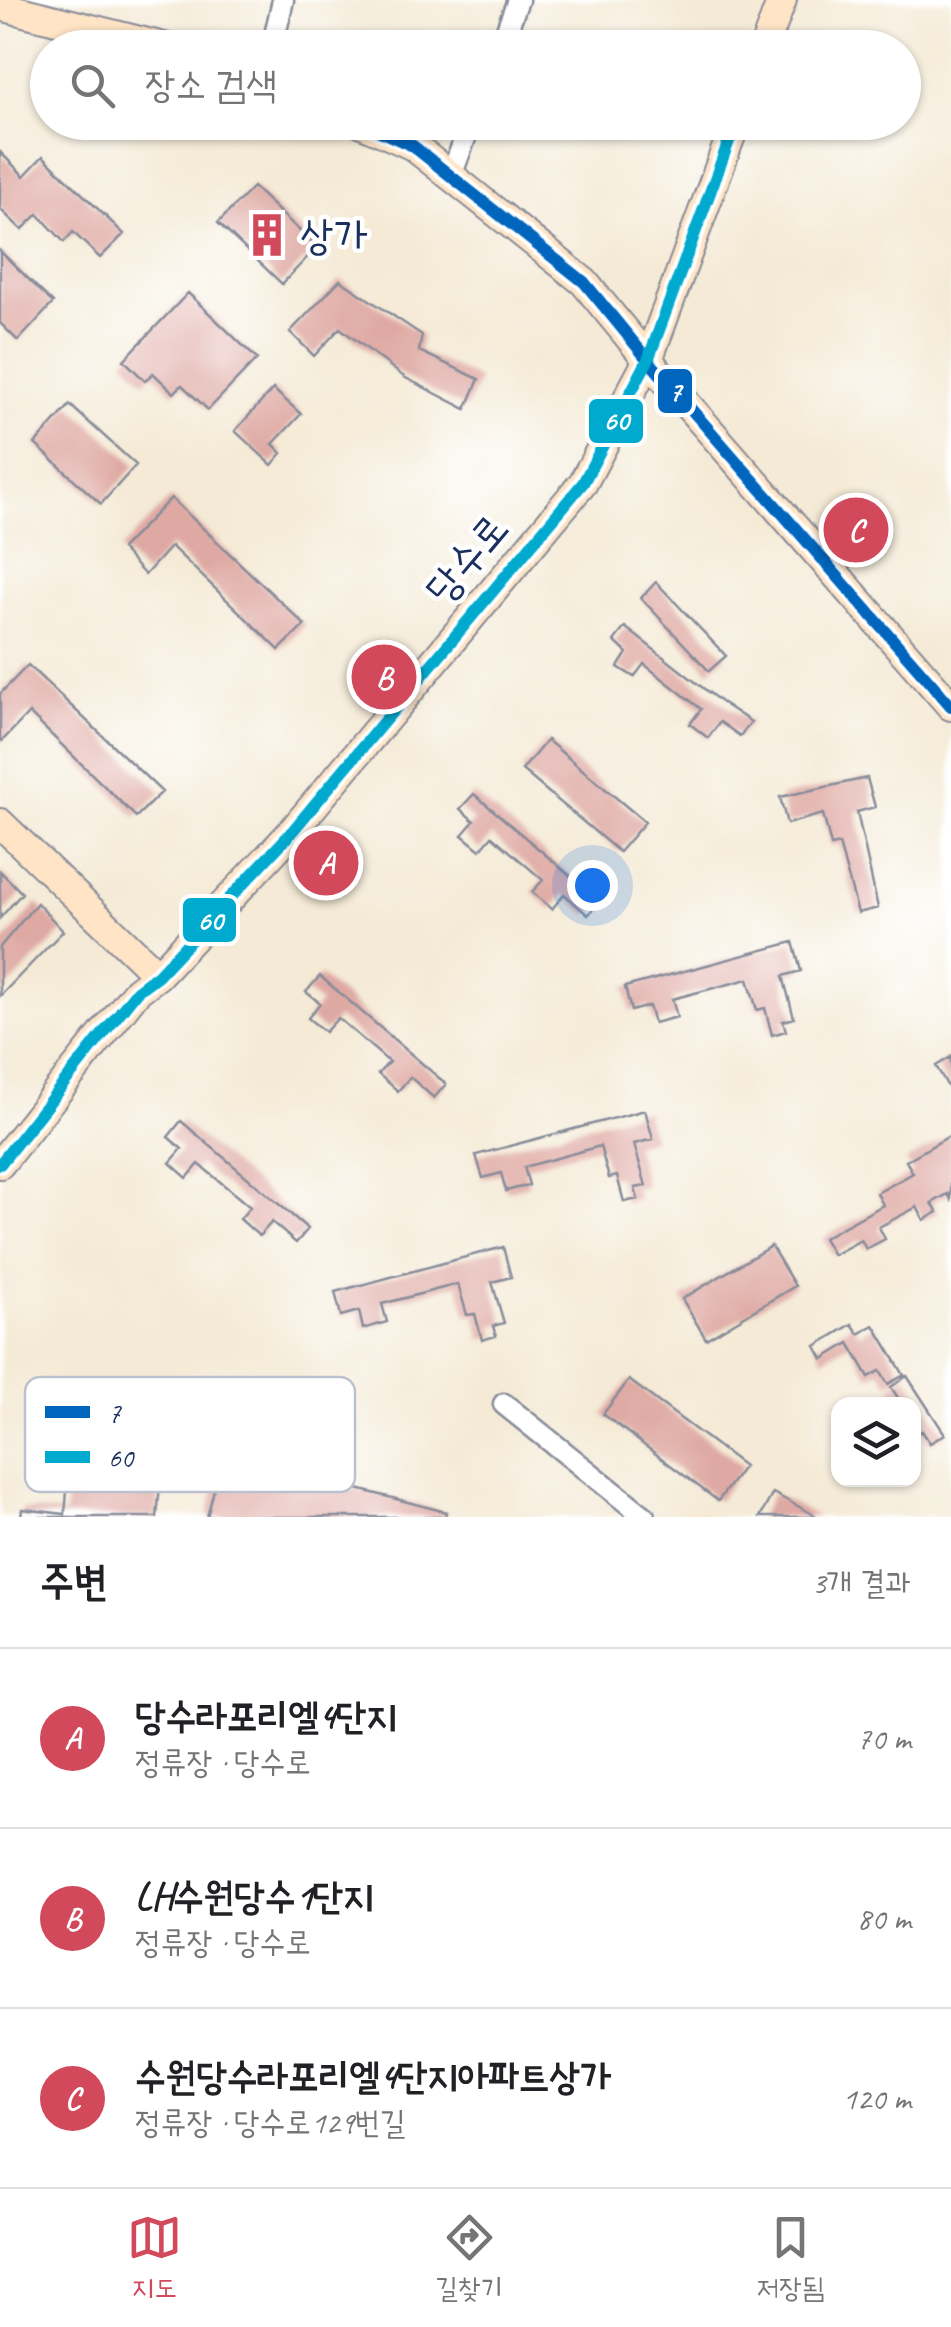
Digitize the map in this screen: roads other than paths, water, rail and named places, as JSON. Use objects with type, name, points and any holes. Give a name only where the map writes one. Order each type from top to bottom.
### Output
[{"type":"street","points":[[276,30],[284,0]]},
{"type":"street","points":[[507,30],[518,0]]},
{"type":"street","points":[[771,30],[782,0]]},
{"type":"street","points":[[0,6],[96,30]]},
{"type":"street","points":[[400,140],[413,146],[584,282],[951,706]]},
{"type":"street","points":[[451,176],[464,140]]},
{"type":"street","name":"당수로","points":[[0,1164],[137,991],[158,975],[290,834],[583,482],[648,360],[729,140]]},
{"type":"street","points":[[0,823],[158,975]]},
{"type":"street","points":[[504,1404],[645,1517]]},
{"type":"place","name":"상가","points":[[267,235]]},
{"type":"place","name":"수원당수라포리엘4단지아파트상가","points":[[856,530]]},
{"type":"place","name":"LH수원당수1단지","points":[[384,677]]},
{"type":"place","name":"당수라포리엘4단지","points":[[326,863]]}]
